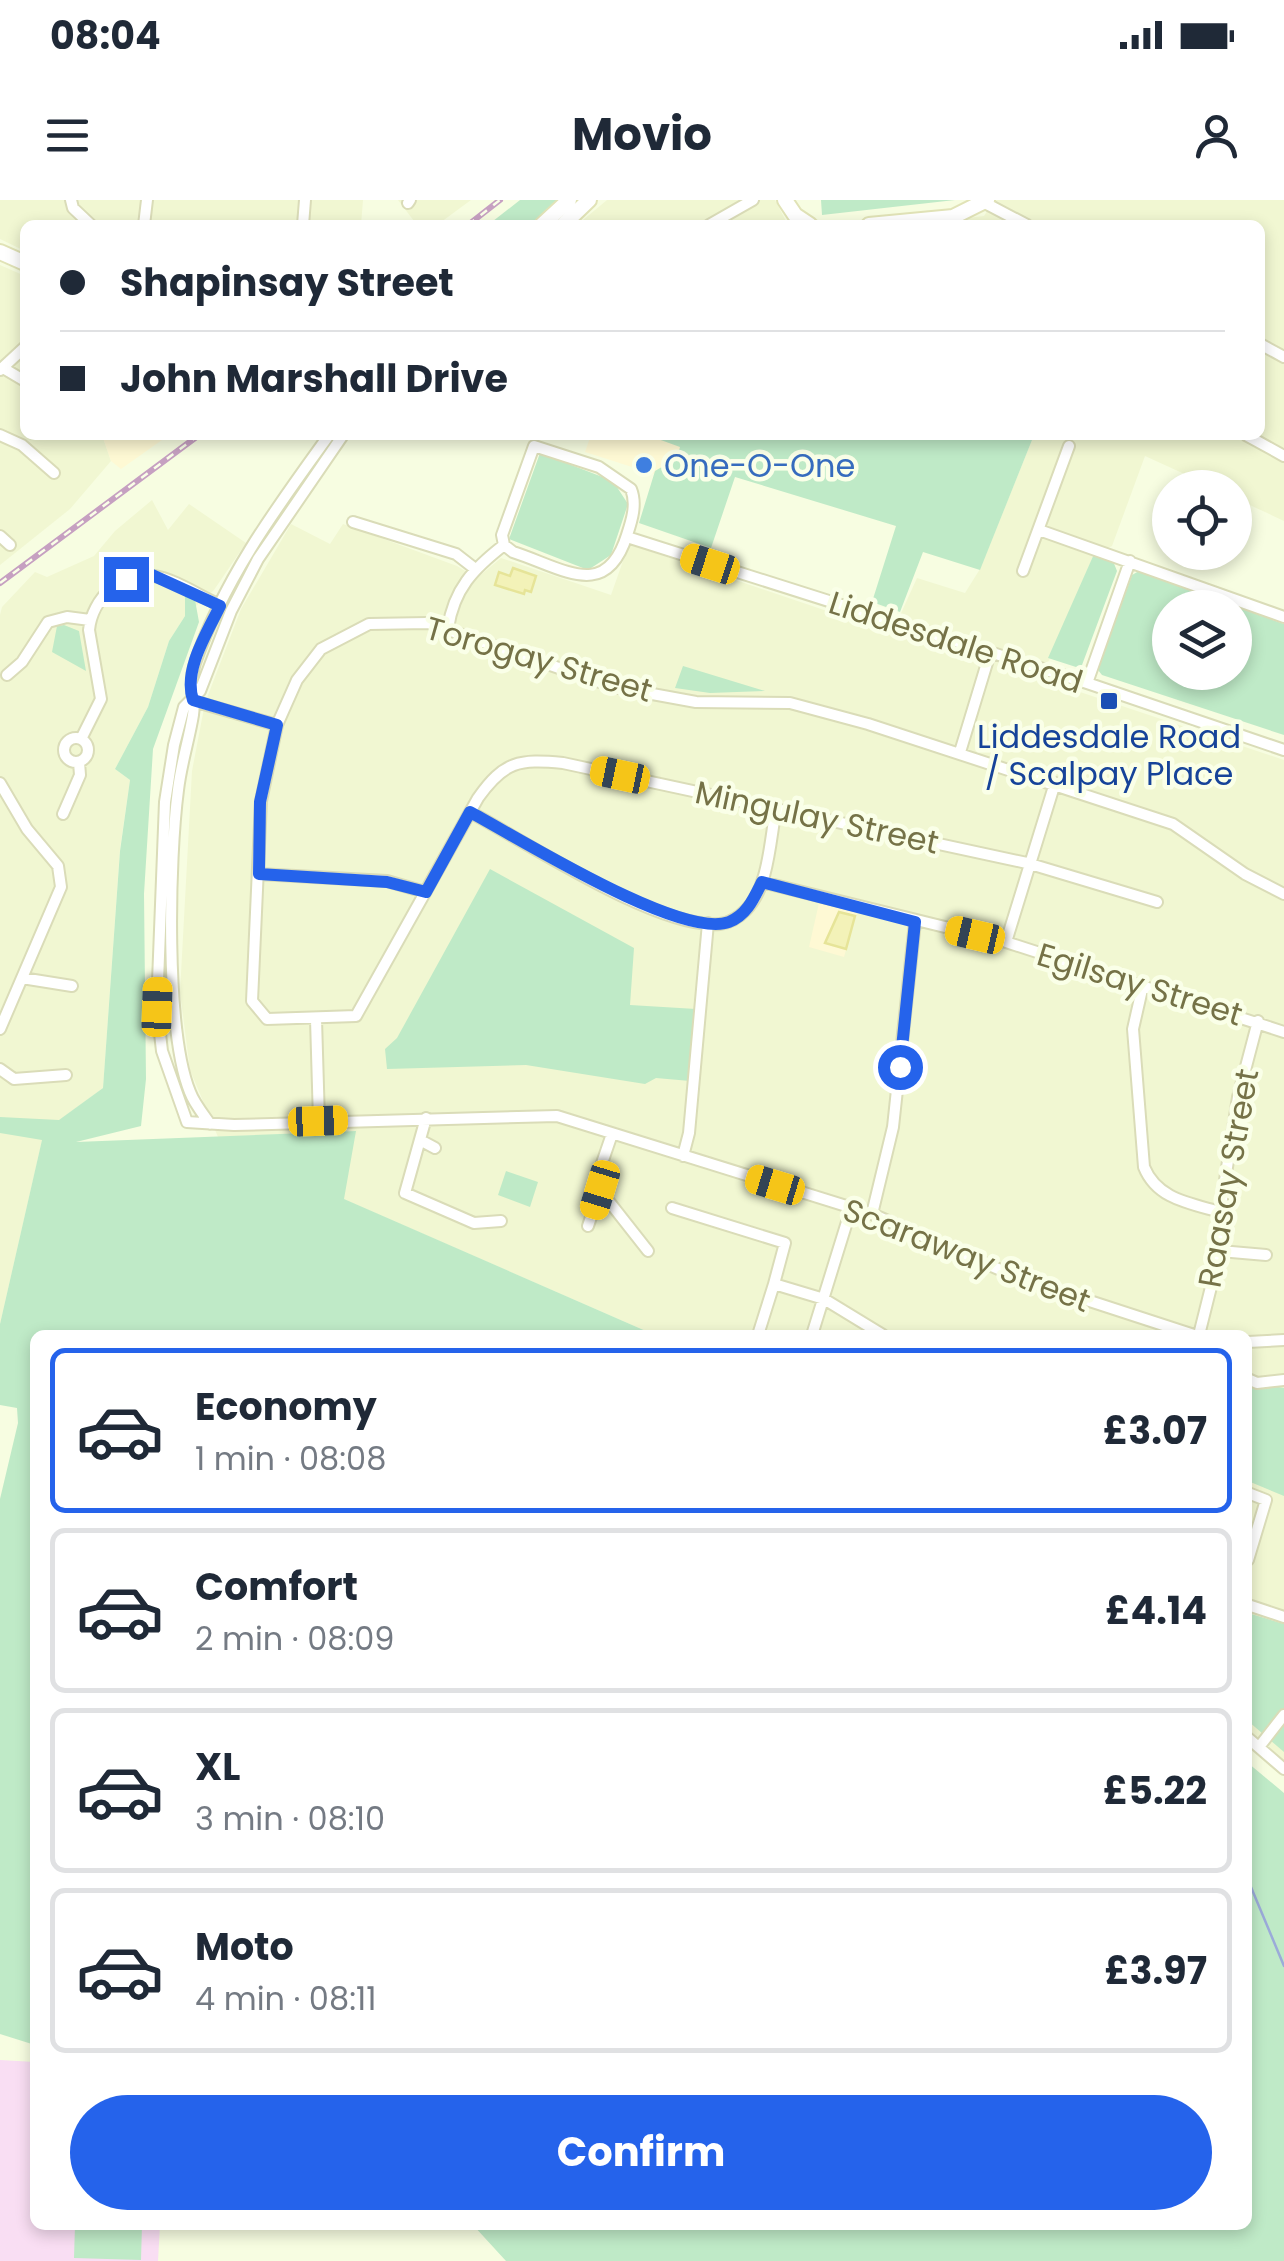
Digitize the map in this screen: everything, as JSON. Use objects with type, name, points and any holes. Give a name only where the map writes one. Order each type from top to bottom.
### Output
[{"type":"street","points":[[71,200],[87,220]]},
{"type":"street","points":[[547,220],[569,200]]},
{"type":"street","points":[[568,220],[589,200]]},
{"type":"street","points":[[718,220],[752,200]]},
{"type":"street","points":[[785,200],[802,220]]},
{"type":"street","points":[[922,220],[953,217],[986,202],[1018,220]]},
{"type":"street","points":[[0,435],[22,445],[54,472]]},
{"type":"street","points":[[193,700],[189,688],[193,667],[220,606],[262,529],[325,440]]},
{"type":"street","points":[[210,1124],[190,1095],[181,1062],[174,978],[174,832],[193,700],[230,611],[258,560],[340,440]]},
{"type":"street","points":[[1255,440],[1284,456]]},
{"type":"street","points":[[536,441],[599,467],[625,483],[634,496],[626,537],[612,568],[594,577],[513,552],[504,545],[502,535],[536,441]]},
{"type":"street","points":[[1023,571],[1069,446]]},
{"type":"street","points":[[353,522],[456,554],[474,568]]},
{"type":"street","points":[[1039,530],[1284,617]]},
{"type":"street","points":[[0,536],[10,544]]},
{"type":"street","name":"Liddesdale Road","points":[[626,537],[1087,683],[1284,750]]},
{"type":"street","points":[[448,628],[455,596],[474,568],[504,545]]},
{"type":"street","points":[[1087,683],[1130,561]]},
{"type":"street","points":[[81,739],[101,699],[89,640],[90,620],[106,592],[140,576],[165,580],[220,606]]},
{"type":"street","points":[[7,674],[22,662],[48,622],[67,617],[90,620]]},
{"type":"street","name":"Torogay Street","points":[[316,1019],[266,1018],[254,1008],[260,802],[277,725],[304,668],[335,640],[369,624],[404,621],[448,628],[614,687],[696,702],[790,703],[960,752],[1173,824],[1245,874],[1284,894]]},
{"type":"street","points":[[960,752],[990,653]]},
{"type":"street","points":[[193,700],[277,725]]},
{"type":"street","points":[[193,700],[184,707],[165,802],[157,1007],[162,1051],[187,1122],[210,1124]]},
{"type":"street","points":[[63,814],[80,775],[79,762],[88,751],[81,739]]},
{"type":"street","points":[[79,762],[68,758],[64,747],[69,740],[81,739]]},
{"type":"street","name":"Mingulay Street","points":[[316,1019],[349,1018],[362,1010],[470,812],[494,776],[510,764],[534,760],[1027,863],[1156,902]]},
{"type":"street","points":[[0,783],[26,829],[58,866],[61,876],[59,898],[0,1029]]},
{"type":"street","points":[[1006,942],[1027,863],[1055,783]]},
{"type":"street","points":[[470,812],[603,885],[675,917],[708,923],[732,921],[749,908],[762,882],[776,809]]},
{"type":"street","points":[[259,874],[387,882],[426,892]]},
{"type":"street","name":"Egilsay Street","points":[[762,882],[1006,942],[1258,1020],[1284,1032]]},
{"type":"street","points":[[872,1214],[893,1127],[915,922]]},
{"type":"street","points":[[683,1156],[708,923]]},
{"type":"street","points":[[22,978],[72,986]]},
{"type":"street","points":[[1144,985],[1133,1029],[1144,1168],[1152,1187],[1220,1212]]},
{"type":"street","points":[[316,1019],[318,1121]]},
{"type":"street","name":"Raasay Street","points":[[1191,1330],[1220,1251],[1220,1212],[1238,1097],[1258,1020]]},
{"type":"street","points":[[0,1069],[14,1079],[66,1075]]},
{"type":"street","name":"Scaraway Street","points":[[210,1124],[549,1115],[872,1214],[1020,1278],[1178,1330]]},
{"type":"street","points":[[426,1118],[404,1193],[474,1223],[502,1221]]},
{"type":"street","points":[[588,1226],[600,1190],[600,1166],[612,1134]]},
{"type":"street","points":[[420,1140],[435,1148]]},
{"type":"street","points":[[600,1190],[648,1251]]},
{"type":"street","points":[[672,1208],[785,1243],[760,1330]]},
{"type":"street","points":[[814,1330],[851,1209]]},
{"type":"street","points":[[1220,1251],[1266,1254]]},
{"type":"street","points":[[774,1284],[824,1299],[875,1330]]},
{"type":"street","points":[[1252,1342],[1284,1340]]},
{"type":"street","points":[[1252,1379],[1284,1380]]},
{"type":"street","points":[[1252,1495],[1266,1500],[1252,1547]]},
{"type":"street","points":[[1252,1606],[1284,1617]]},
{"type":"street","points":[[1259,1748],[1284,1715]]},
{"type":"street","points":[[1252,1742],[1284,1769]]},
{"type":"shaded area","points":[[0,200],[363,200],[361,220],[20,220],[20,249],[0,239]]},
{"type":"shaded area","points":[[398,200],[471,200],[444,220],[413,220]]},
{"type":"shaded area","points":[[520,200],[563,200],[541,220],[494,220]]},
{"type":"shaded area","points":[[607,200],[775,200],[785,220],[583,220]]},
{"type":"shaded area","points":[[821,200],[955,200],[822,215]]},
{"type":"shaded area","points":[[994,200],[1284,200],[1284,521],[1252,506],[1252,470],[1176,470],[1145,456],[1112,546],[1094,554],[1041,679],[1284,760],[1284,1761],[1252,1733],[1252,1330],[644,1330],[343,1199],[355,1131],[218,1137],[190,1070],[180,992],[192,771],[205,703],[241,609],[291,524],[330,544],[343,524],[457,566],[477,578],[501,558],[611,595],[629,544],[892,633],[917,578],[965,593],[980,569],[1032,440],[1265,440],[1265,220],[949,220],[984,216]]},
{"type":"shaded area","points":[[0,265],[20,274],[20,440],[104,440],[111,461],[70,509],[0,565]]},
{"type":"shaded area","points":[[104,440],[162,440],[121,469],[111,461]]},
{"type":"shaded area","points":[[589,440],[662,440],[681,446],[678,458],[654,474],[585,452]]},
{"type":"shaded area","points":[[661,440],[1032,440],[980,570],[923,552],[900,612],[872,602],[896,526],[735,477],[711,548],[639,523],[655,471],[677,458],[680,447]]},
{"type":"shaded area","points":[[540,453],[613,481],[628,504],[611,555],[588,570],[509,539]]},
{"type":"shaded area","points":[[152,500],[168,530],[189,504],[246,543],[214,590],[185,616],[169,641],[148,707],[115,769],[130,780],[120,849],[103,1088],[44,1132],[0,1324],[0,615],[2,607],[35,572],[47,577],[94,556],[115,531]]},
{"type":"shaded area","points":[[1094,554],[1113,561],[1117,571],[1082,665],[1076,667],[1048,658]]},
{"type":"shaded area","points":[[1139,571],[1191,590],[1152,590],[1152,690],[1252,690],[1252,612],[1284,624],[1284,735],[1102,675],[1098,670],[1132,575]]},
{"type":"shaded area","points":[[185,594],[195,600],[199,622],[153,749],[144,894],[146,1079],[141,1126],[76,1142],[356,1131],[344,1199],[644,1330],[30,1330],[30,2043],[0,2034],[0,1499],[18,1423],[17,1408],[0,1405],[0,1324],[42,1140],[0,1133],[0,1117],[59,1120],[103,1088],[120,851],[130,780],[115,769],[148,707],[169,641],[185,616]]},
{"type":"shaded area","points":[[57,626],[79,631],[86,671],[52,652]]},
{"type":"shaded area","points":[[683,666],[765,691],[710,693],[675,688]]},
{"type":"shaded area","points":[[490,869],[634,948],[630,1005],[696,1009],[690,1081],[656,1078],[645,1084],[526,1065],[387,1069],[385,1049],[397,1038]]},
{"type":"shaded area","points":[[819,903],[857,912],[844,957],[809,947]]},
{"type":"shaded area","points":[[506,1171],[538,1182],[530,1207],[498,1195]]},
{"type":"shaded area","points":[[1252,1382],[1284,1388],[1284,1496],[1252,1483]]},
{"type":"shaded area","points":[[1252,1614],[1284,1624],[1284,1752],[1252,1724]]},
{"type":"shaded area","points":[[1252,1766],[1284,1793],[1284,2261],[506,2261],[478,2230],[1252,2230]]},
{"type":"shaded area","points":[[0,2060],[30,2062],[30,2230],[160,2230],[158,2261],[0,2261]]},
{"type":"shaded area","points":[[75,2230],[142,2230],[141,2260],[74,2258]]},
{"type":"building","points":[[513,568],[536,576],[531,592],[525,590],[524,594],[495,585],[499,572],[510,576]]},
{"type":"building","points":[[839,912],[855,916],[846,949],[825,943]]},
{"type":"waterway","points":[[1252,1890],[1284,1966]]},
{"type":"railway","points":[[474,220],[500,200]]},
{"type":"railway","points":[[0,583],[192,440]]},
{"type":"place","name":"One-O-One","points":[[644,465]]},
{"type":"place","name":"Liddesdale Road / Scalpay Place","points":[[1109,701]]},
{"type":"route","points":[[126,579],[152,575],[220,606],[193,667],[189,688],[193,700],[277,725],[260,802],[259,874],[387,882],[426,892],[470,812],[603,885],[675,917],[719,924],[732,921],[749,908],[762,882],[915,922],[900,1067]]}]
